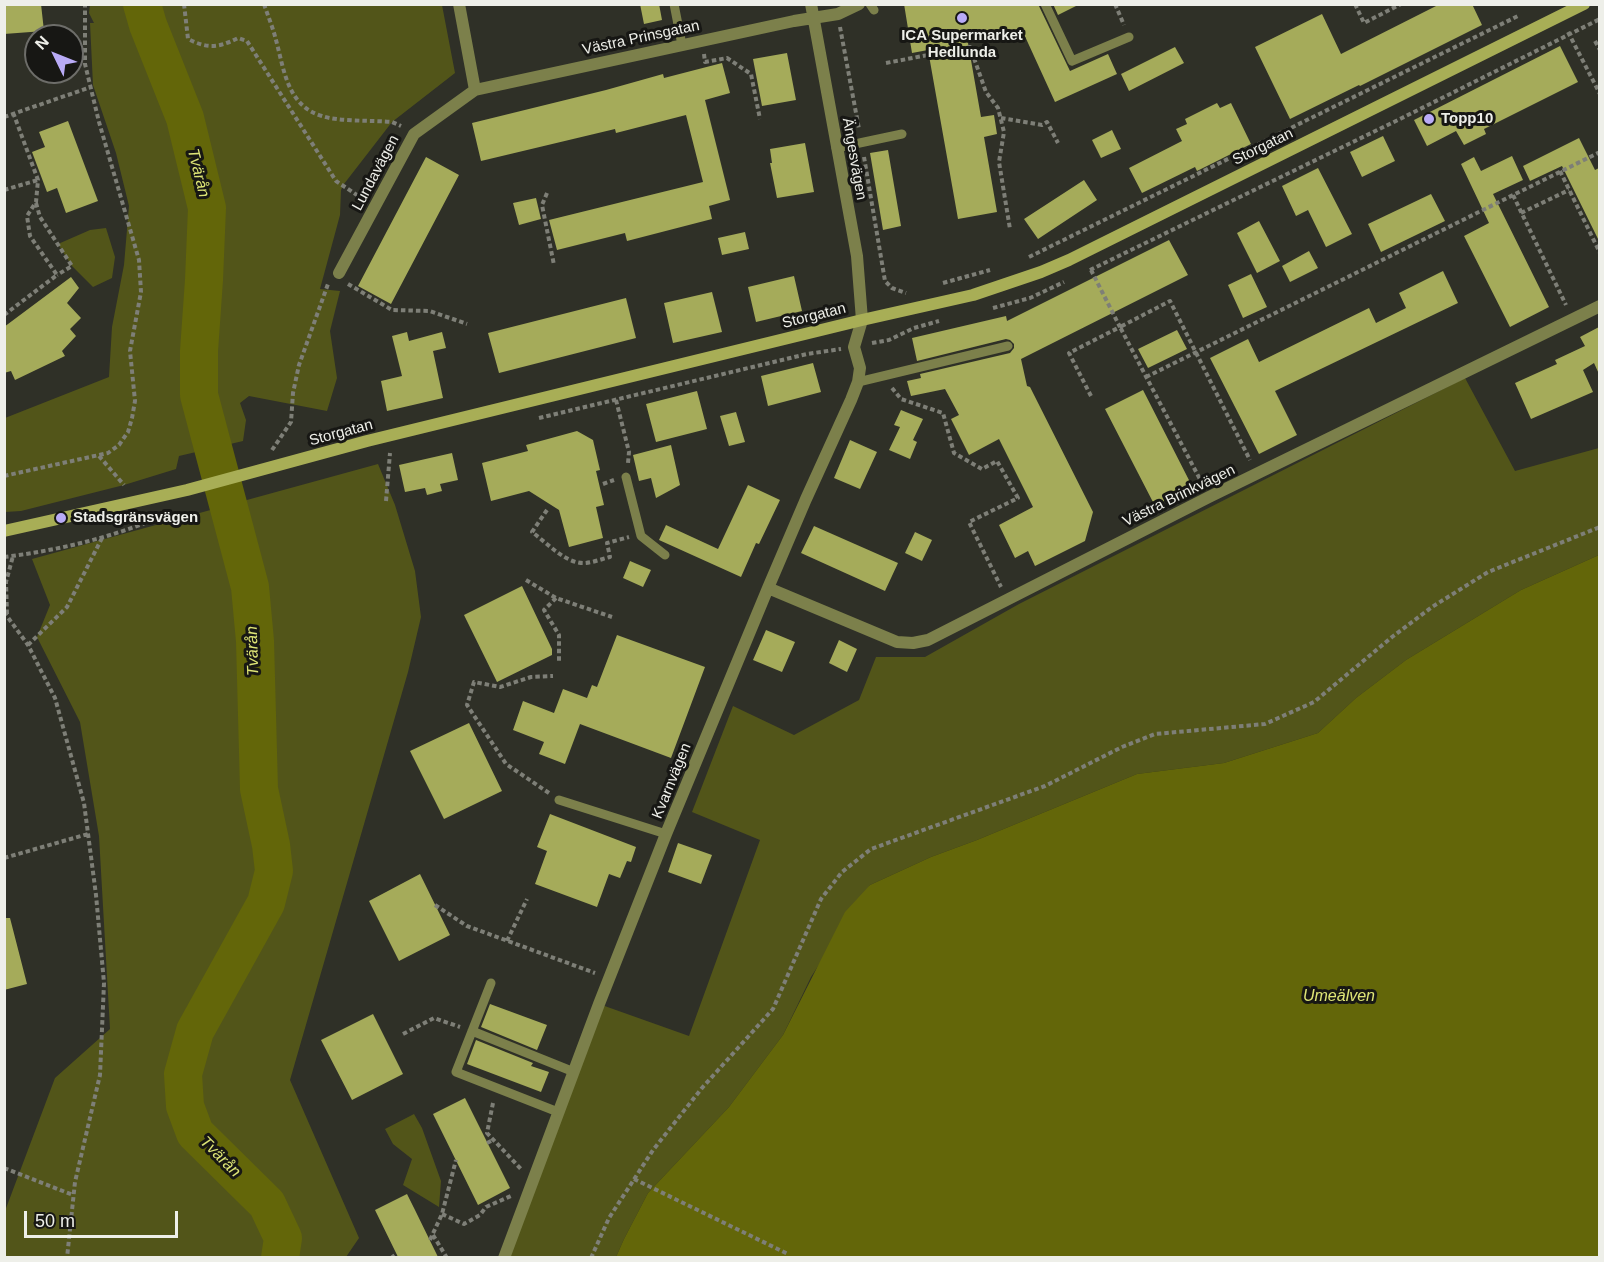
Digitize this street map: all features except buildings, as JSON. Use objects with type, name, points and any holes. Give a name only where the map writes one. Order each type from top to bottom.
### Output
[{"type":"street","points":[[459,4],[475,90]]},
{"type":"street","name":"Ängesvägen","points":[[811,4],[857,256],[862,320]]},
{"type":"street","name":"Västra Prinsgatan","points":[[475,90],[794,21],[838,14],[859,4]]},
{"type":"street","name":"Storgatan","points":[[4,531],[187,490],[367,441],[973,295],[1069,260],[1584,4]]},
{"type":"street","name":"Lundavägen","points":[[338,274],[414,134],[475,90]]},
{"type":"street","name":"Västra Brinkvägen","points":[[768,588],[897,642],[913,643],[928,640],[1209,497],[1599,306]]},
{"type":"street","name":"Kvarnvägen","points":[[504,1257],[666,834],[768,588],[858,382],[860,368],[854,347],[862,320]]},
{"type":"lane","points":[[674,4],[682,45]]},
{"type":"lane","points":[[1045,4],[1072,62],[1129,37]]},
{"type":"lane","points":[[836,148],[902,134]]},
{"type":"lane","points":[[858,382],[1008,346]]},
{"type":"lane","points":[[626,477],[641,536],[665,555]]},
{"type":"lane","points":[[559,800],[666,834]]},
{"type":"lane","points":[[491,983],[456,1072],[558,1112]]},
{"type":"lane","points":[[472,1031],[574,1072]]},
{"type":"path","points":[[4,476],[108,453],[119,445],[128,432],[135,401],[130,351],[141,292],[139,260],[85,64],[85,4]]},
{"type":"path","points":[[184,4],[188,39],[201,45],[220,47],[238,38],[247,41],[336,181],[375,207]]},
{"type":"path","points":[[264,4],[289,89],[301,105],[321,116],[392,122],[414,134]]},
{"type":"path","points":[[1115,4],[1129,37]]},
{"type":"path","points":[[1117,10],[1120,4]]},
{"type":"path","points":[[1355,4],[1364,23],[1401,4]]},
{"type":"path","points":[[1029,257],[1521,15]]},
{"type":"path","points":[[1560,16],[1599,94]]},
{"type":"path","points":[[1595,40],[1599,50]]},
{"type":"path","points":[[701,41],[705,62],[727,58],[751,74],[759,119]]},
{"type":"path","points":[[886,63],[970,47],[986,92],[998,108],[1001,118],[1004,132],[999,162],[1010,229]]},
{"type":"path","points":[[4,117],[91,87]]},
{"type":"path","points":[[5,313],[72,266],[40,217],[36,202],[38,180],[14,115]]},
{"type":"path","points":[[1001,118],[1042,125],[1047,122],[1058,143]]},
{"type":"path","points":[[1146,376],[1599,152]]},
{"type":"path","points":[[1560,171],[1599,254]]},
{"type":"path","points":[[4,190],[38,180]]},
{"type":"path","points":[[1521,213],[1569,190]]},
{"type":"path","points":[[547,193],[542,205],[555,265]]},
{"type":"path","points":[[1513,195],[1573,319]]},
{"type":"path","points":[[36,202],[27,216],[30,237],[57,275]]},
{"type":"path","points":[[942,284],[997,268]]},
{"type":"path","points":[[1091,270],[1209,497]]},
{"type":"path","points":[[272,450],[291,422],[298,365],[326,287],[338,274],[392,310],[430,311],[467,324]]},
{"type":"path","points":[[1092,398],[1069,353],[1170,301],[1257,475]]},
{"type":"path","points":[[538,418],[807,354],[889,340],[914,328]]},
{"type":"path","points":[[882,376],[901,399],[943,413],[954,453],[982,469],[997,462],[1017,498],[969,522],[1007,600]]},
{"type":"path","points":[[616,400],[630,452],[626,477]]},
{"type":"path","points":[[379,456],[398,451]]},
{"type":"path","points":[[386,501],[390,453]]},
{"type":"path","points":[[99,456],[124,485]]},
{"type":"path","points":[[547,510],[532,532],[578,563],[610,557],[607,543],[625,537],[641,536]]},
{"type":"path","points":[[4,557],[102,537],[145,524],[173,511]]},
{"type":"path","points":[[591,1257],[609,1218],[653,1150],[702,1088],[773,1009],[821,899],[842,872],[871,849],[1045,786],[1122,747],[1155,734],[1265,724],[1314,702],[1432,607],[1488,572],[1599,527]]},
{"type":"path","points":[[28,645],[67,607],[102,537]]},
{"type":"path","points":[[13,556],[6,582],[6,613],[28,645],[55,698],[84,803],[104,983],[100,1075],[73,1195],[67,1257]]},
{"type":"path","points":[[526,580],[556,598],[612,617]]},
{"type":"path","points":[[556,598],[544,610],[559,635],[559,661]]},
{"type":"path","points":[[553,676],[531,677],[500,687],[474,682],[466,705],[506,764],[559,800]]},
{"type":"path","points":[[4,858],[88,834]]},
{"type":"path","points":[[507,941],[527,899]]},
{"type":"path","points":[[435,905],[467,926],[609,978]]},
{"type":"path","points":[[403,1034],[434,1018],[472,1031]]},
{"type":"path","points":[[442,1214],[464,1224],[480,1215],[486,1207],[530,1185],[487,1133],[493,1103]]},
{"type":"path","points":[[487,1143],[494,1140]]},
{"type":"path","points":[[430,1240],[442,1214],[456,1160]]},
{"type":"path","points":[[4,1168],[73,1195]]},
{"type":"path","points":[[634,1179],[788,1254]]},
{"type":"path","points":[[432,1234],[447,1257]]},
{"type":"path","points":[[391,1257],[394,1255],[396,1257]]},
{"type":"shaded area","points":[[90,5],[442,5],[455,73],[392,122],[341,190],[340,215],[320,289],[340,291],[330,331],[337,378],[327,411],[249,396],[240,403],[246,420],[243,441],[179,456],[176,469],[124,485],[21,511],[5,512],[5,418],[109,377],[112,327],[124,265],[129,206],[116,153],[93,85],[90,23],[94,23],[89,13]]},
{"type":"shaded area","points":[[106,228],[115,257],[112,278],[93,287],[72,266],[58,244],[90,230]]},
{"type":"shaded area","points":[[1465,378],[1515,471],[1599,448],[1599,555],[1521,590],[1406,660],[1356,698],[1318,733],[1224,763],[1137,774],[931,857],[870,885],[811,977],[783,1035],[729,1107],[648,1193],[616,1257],[504,1258],[599,1004],[689,1036],[760,840],[692,812],[733,706],[794,735],[859,700],[876,657],[925,657],[1019,604]]},
{"type":"shaded area","points":[[378,464],[395,505],[415,571],[421,617],[408,672],[290,1080],[359,1238],[346,1257],[5,1257],[5,1211],[55,1078],[110,1029],[99,836],[80,722],[37,637],[50,605],[32,559]]},
{"type":"shaded area","points":[[414,1114],[422,1128],[441,1181],[439,1207],[403,1185],[412,1159],[393,1144],[385,1129]]},
{"type":"water","name":"Umeälven","points":[[1599,555],[1599,1257],[616,1257],[648,1193],[729,1107],[783,1035],[845,912],[870,885],[931,857],[1137,774],[1224,763],[1318,733],[1356,698],[1406,660],[1521,590]]},
{"type":"waterway","name":"Tvärån","points":[[142,4],[185,118],[207,208],[199,351],[199,395],[250,587],[255,641],[259,789],[274,871],[266,903],[195,1031],[183,1074],[185,1106],[195,1133],[267,1204],[283,1238],[280,1258]]},
{"type":"place","name":"ICA Supermarket Hedlunda","points":[[962,18]]},
{"type":"place","name":"Topp10","points":[[1429,119]]},
{"type":"place","name":"Stadsgränsvägen","points":[[61,518]]}]
